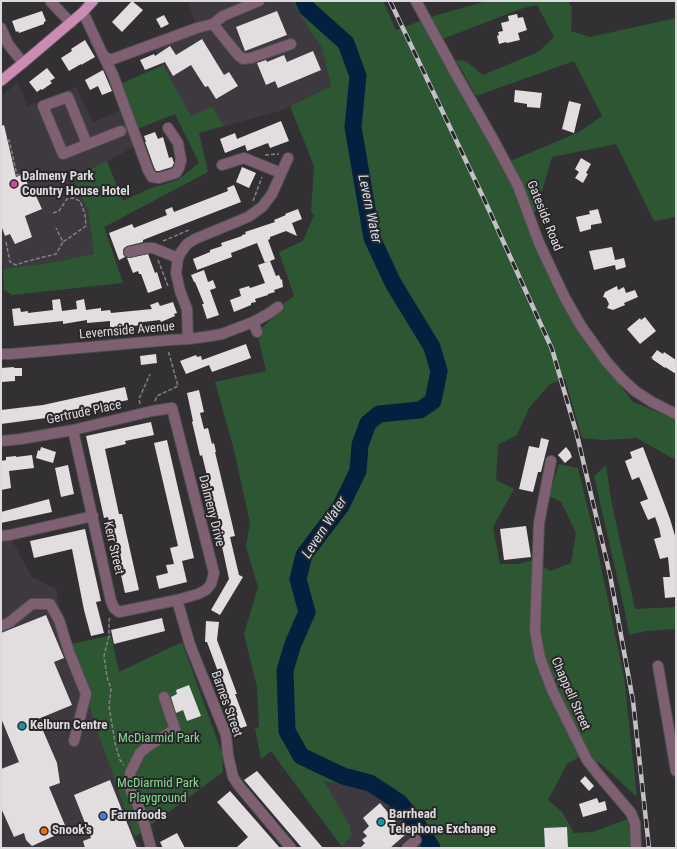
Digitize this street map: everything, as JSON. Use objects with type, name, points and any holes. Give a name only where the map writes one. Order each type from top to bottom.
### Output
[{"type":"main road","points":[[1,81],[71,23],[93,1]]},
{"type":"street","points":[[103,55],[108,59],[113,59],[197,28],[213,24],[223,16],[259,1]]},
{"type":"street","name":"Gateside Road","points":[[416,1],[518,186],[540,243],[565,298],[581,326],[606,361],[635,391],[652,402],[676,414]]},
{"type":"street","points":[[51,2],[71,23]]},
{"type":"street","points":[[83,12],[113,74],[148,170],[152,177],[160,178],[176,173],[179,168],[181,160],[178,143],[168,128]]},
{"type":"street","points":[[213,24],[243,59],[251,58],[291,44]]},
{"type":"street","points":[[1,28],[8,44],[23,64]]},
{"type":"street","points":[[87,144],[68,97],[43,106],[62,157],[87,144],[120,131]]},
{"type":"street","points":[[222,165],[244,158],[281,173]]},
{"type":"street","points":[[188,339],[186,309],[176,273],[178,258],[181,252],[187,244],[195,239],[248,217],[262,208],[272,194],[288,158]]},
{"type":"street","points":[[129,252],[153,248],[178,258]]},
{"type":"street","name":"Levernside Avenue","points":[[1,354],[188,339],[222,334],[253,322],[278,307]]},
{"type":"street","points":[[253,322],[257,332]]},
{"type":"street","name":"Gertrude Place","points":[[1,441],[73,430],[152,411],[172,408]]},
{"type":"street","name":"Dalmeny Drive","points":[[172,408],[214,573],[211,584],[206,590],[177,600]]},
{"type":"street","name":"Kerr Street","points":[[73,430],[114,608]]},
{"type":"street","name":"Chappell Street","points":[[551,461],[539,523],[535,631],[540,658],[552,690],[587,760],[631,813],[635,823],[636,848]]},
{"type":"street","points":[[1,536],[93,516]]},
{"type":"street","points":[[114,608],[119,612],[177,600]]},
{"type":"street","name":"Barnes Street","points":[[177,600],[190,645],[226,736],[228,755],[233,777],[291,848]]},
{"type":"street","points":[[1,626],[10,622],[32,604],[50,604],[59,620],[86,694],[74,741]]},
{"type":"street","points":[[658,666],[676,771]]},
{"type":"street","points":[[150,847],[141,812],[131,791],[130,773],[140,753],[175,729],[164,697]]},
{"type":"path","points":[[8,141],[9,140],[17,175],[24,173]]},
{"type":"path","points":[[264,155],[286,154],[288,158]]},
{"type":"path","points":[[252,203],[266,167]]},
{"type":"path","points":[[6,242],[10,262],[16,265],[56,254],[63,242],[86,226],[85,214],[80,201],[73,198],[67,199],[59,211],[53,213]]},
{"type":"path","points":[[56,228],[63,242]]},
{"type":"path","points":[[152,411],[157,396],[178,386],[165,340]]},
{"type":"path","points":[[142,414],[139,398],[150,374]]},
{"type":"path","points":[[114,608],[109,620],[109,636],[104,656],[107,677],[111,690],[109,706],[115,743],[120,760],[130,773]]},
{"type":"shaded area","points":[[188,1],[293,1],[300,15],[322,48],[331,86],[280,111],[199,133],[152,45],[197,28]]},
{"type":"shaded area","points":[[18,82],[27,106],[76,87],[93,122],[121,110],[136,146],[73,177],[88,211],[94,254],[55,262],[3,269],[1,258],[1,96]]},
{"type":"shaded area","points":[[12,540],[32,577],[56,589],[67,644],[72,644],[135,837],[142,848],[1,848],[1,542]]},
{"type":"shaded area","points":[[323,781],[380,793],[413,834],[396,848],[341,848],[351,836]]},
{"type":"green space","points":[[293,1],[383,1],[396,30],[437,15],[487,1],[568,1],[572,8],[571,31],[590,37],[676,18],[676,217],[654,221],[616,144],[552,157],[536,211],[527,215],[565,309],[602,361],[633,402],[676,419],[676,459],[637,438],[603,440],[582,438],[565,379],[550,384],[529,408],[517,435],[498,445],[496,480],[514,489],[493,527],[500,564],[517,564],[534,560],[550,571],[571,563],[576,533],[561,502],[549,496],[559,464],[578,468],[595,538],[624,677],[637,797],[599,762],[588,771],[579,757],[567,764],[548,800],[562,812],[574,833],[592,832],[628,819],[631,848],[421,848],[413,834],[380,793],[324,781],[350,826],[351,836],[342,847],[271,751],[261,759],[255,728],[259,727],[257,687],[244,634],[258,587],[246,547],[250,523],[234,450],[215,382],[266,371],[257,332],[283,309],[284,303],[294,296],[279,252],[303,241],[314,215],[311,212],[314,166],[290,106],[331,86],[322,48],[300,15]],"holes":[[[537,5],[554,37],[538,52],[483,75],[466,61],[456,60],[476,96],[574,61],[602,116],[579,132],[501,165],[432,43],[523,8]]]},
{"type":"green space","points":[[163,65],[191,116],[212,107],[224,126],[199,133],[208,172],[104,227],[123,283],[12,295],[4,290],[3,269],[55,262],[94,254],[88,211],[73,177],[107,161],[123,201],[151,188],[178,180],[199,163],[175,114],[130,132],[116,86]]},
{"type":"green space","points":[[606,465],[611,500],[635,609],[676,607],[676,629],[646,631],[629,635],[594,476]]},
{"type":"green space","name":"McDiarmid Park","points":[[111,635],[119,672],[182,642],[222,753],[223,772],[135,837],[95,724],[72,644]]},
{"type":"building","points":[[132,1],[143,10],[122,32],[112,22]]},
{"type":"building","points":[[42,11],[46,21],[44,24],[19,33],[18,31],[16,32],[12,21]]},
{"type":"building","points":[[277,11],[287,35],[245,51],[236,27]]},
{"type":"building","points":[[517,14],[518,18],[523,17],[527,30],[518,33],[520,40],[499,44],[497,36],[499,35],[498,32],[503,31],[501,23],[509,21],[508,16]]},
{"type":"building","points":[[164,15],[169,24],[161,28],[156,19]]},
{"type":"building","points":[[202,39],[224,75],[229,72],[238,86],[216,99],[208,86],[205,87],[191,65],[173,76],[165,62],[145,70],[140,60],[154,54],[155,56],[170,46],[176,55]]},
{"type":"building","points":[[85,40],[95,57],[69,71],[61,58]]},
{"type":"building","points":[[313,51],[321,70],[278,88],[275,81],[266,85],[257,63],[266,60],[267,62],[284,55],[287,62]]},
{"type":"building","points":[[47,68],[55,78],[50,81],[52,83],[37,92],[29,82]]},
{"type":"building","points":[[103,70],[112,91],[102,95],[98,86],[90,90],[85,80]]},
{"type":"building","points":[[515,90],[542,93],[540,108],[527,107],[527,104],[514,102]]},
{"type":"building","points":[[569,101],[581,104],[574,133],[562,129]]},
{"type":"building","points":[[281,121],[289,141],[270,148],[268,143],[247,151],[245,145],[225,153],[220,139],[235,133],[237,139]]},
{"type":"building","name":"Dalmeny Park Country House Hotel","points":[[4,125],[16,177],[24,174],[30,191],[32,191],[34,197],[36,196],[42,209],[25,216],[32,237],[15,244],[10,234],[5,236],[1,225],[1,126]]},
{"type":"building","points":[[155,132],[158,139],[163,137],[169,158],[172,157],[174,163],[172,167],[159,171],[156,171],[154,167],[144,136]]},
{"type":"building","points":[[581,158],[591,164],[583,183],[575,178],[579,172],[575,169]]},
{"type":"building","points":[[242,167],[256,173],[249,188],[236,182]]},
{"type":"building","points":[[234,185],[241,202],[143,240],[143,242],[127,246],[123,250],[125,257],[119,260],[109,233],[132,224],[134,228],[167,215],[165,210],[172,207],[174,212],[228,191],[227,188]]},
{"type":"building","points":[[298,209],[302,219],[292,223],[297,236],[286,231],[270,237],[268,240],[275,259],[265,263],[257,243],[231,253],[232,257],[197,270],[193,259],[210,252],[210,250],[222,246],[221,243],[242,236],[246,234],[245,232],[275,222],[274,220]]},
{"type":"building","points":[[598,209],[602,223],[591,225],[591,229],[580,232],[576,217],[590,214],[589,211]]},
{"type":"building","points":[[612,247],[615,260],[624,258],[626,267],[616,270],[615,265],[594,270],[589,251]]},
{"type":"building","points":[[148,254],[155,273],[157,272],[162,288],[148,293],[141,274],[139,274],[138,271],[133,273],[127,258]]},
{"type":"building","points":[[270,261],[276,276],[279,275],[281,280],[282,279],[283,287],[274,290],[275,292],[268,295],[255,299],[256,302],[234,312],[230,300],[241,296],[239,289],[249,286],[250,288],[265,283],[258,265]]},
{"type":"building","points":[[204,270],[208,282],[213,280],[216,288],[210,290],[219,315],[207,319],[202,304],[204,304],[191,275]]},
{"type":"building","points":[[617,286],[618,290],[624,287],[626,293],[635,290],[638,297],[613,310],[607,308],[609,304],[606,298],[603,297],[605,292]]},
{"type":"building","points":[[60,299],[62,311],[77,309],[76,301],[84,299],[86,310],[101,308],[101,311],[110,310],[111,313],[152,309],[150,305],[158,302],[160,306],[173,302],[177,313],[174,314],[175,316],[161,322],[160,320],[143,322],[143,325],[110,328],[110,321],[87,323],[87,320],[63,324],[63,321],[14,326],[12,309],[20,308],[21,312],[28,311],[28,313],[53,310],[52,300]]},
{"type":"building","points":[[645,317],[656,331],[640,344],[627,329],[640,318],[641,320]]},
{"type":"building","points":[[246,344],[251,358],[212,372],[209,365],[186,374],[180,361],[196,355],[197,357],[201,356],[202,360]]},
{"type":"building","points":[[657,350],[663,354],[664,352],[676,360],[676,374],[651,358]]},
{"type":"building","points":[[156,354],[157,363],[141,365],[140,356]]},
{"type":"building","points":[[1,368],[22,368],[22,376],[15,376],[15,381],[1,382]]},
{"type":"building","points":[[125,387],[128,400],[46,418],[1,424],[1,410],[43,405]]},
{"type":"building","points":[[199,390],[204,412],[200,413],[204,429],[208,428],[212,444],[214,443],[235,536],[230,537],[239,575],[243,577],[220,615],[211,610],[229,579],[220,537],[222,537],[202,455],[200,456],[187,393]]},
{"type":"building","points":[[151,422],[154,435],[125,441],[126,444],[105,449],[119,514],[122,514],[139,590],[125,593],[108,517],[104,518],[86,436]]},
{"type":"building","points":[[541,438],[549,440],[541,472],[538,472],[533,492],[519,489],[529,446],[539,448]]},
{"type":"building","points":[[167,440],[194,558],[182,561],[187,582],[159,589],[156,576],[168,573],[166,565],[174,564],[170,548],[178,546],[154,443]]},
{"type":"building","points":[[41,447],[56,452],[53,463],[36,458],[38,450],[40,451]]},
{"type":"building","points":[[566,447],[572,457],[565,463],[558,455]]},
{"type":"building","points":[[643,447],[676,539],[676,597],[665,598],[663,577],[670,577],[668,557],[660,559],[654,539],[661,537],[659,528],[655,517],[648,520],[640,502],[648,499],[639,477],[632,480],[625,461],[632,458],[630,452]]},
{"type":"building","points":[[32,455],[34,468],[9,471],[11,488],[1,490],[1,461],[6,460],[6,457]]},
{"type":"building","points":[[68,465],[74,494],[61,497],[55,468]]},
{"type":"building","points":[[49,499],[52,512],[1,523],[1,512]]},
{"type":"building","points":[[526,526],[531,557],[504,560],[500,529]]},
{"type":"building","points":[[85,529],[101,601],[96,602],[104,633],[91,636],[84,610],[72,549],[34,558],[30,541]]},
{"type":"building","name":"Kelburn Centre","points":[[46,615],[64,658],[54,662],[72,705],[38,719],[57,763],[60,783],[49,787],[67,830],[32,846],[26,840],[24,833],[14,837],[1,808],[1,769],[19,762],[1,718],[1,633]]},
{"type":"building","points":[[162,618],[165,631],[114,644],[111,630]]},
{"type":"building","points":[[206,621],[219,622],[217,640],[247,726],[238,729],[225,696],[227,696],[207,642],[205,642]]},
{"type":"building","points":[[189,685],[201,716],[187,721],[183,710],[176,713],[171,697],[177,694],[176,690]]},
{"type":"building","points":[[257,771],[323,848],[302,848],[244,780]]},
{"type":"building","points":[[585,776],[594,786],[589,791],[580,781]]},
{"type":"building","name":"Farmfoods","points":[[110,780],[137,848],[85,848],[83,841],[91,838],[74,795]]},
{"type":"building","points":[[230,791],[280,848],[236,848],[248,837],[217,802]]},
{"type":"building","points":[[597,798],[599,803],[605,801],[607,810],[583,817],[579,804]]},
{"type":"building","name":"Barrhead Telephone Exchange","points":[[380,803],[406,834],[390,848],[360,848],[365,843],[362,840],[367,836],[363,832],[369,826],[363,818]]},
{"type":"building","points":[[567,827],[568,848],[545,848],[544,828]]},
{"type":"building","points":[[177,833],[185,848],[163,848],[160,842]]},
{"type":"waterway","name":"Levern Water","points":[[304,1],[307,8],[346,43],[358,76],[353,127],[372,238],[393,283],[432,347],[439,371],[433,401],[420,410],[379,414],[368,423],[360,445],[358,471],[341,506],[304,555],[298,579],[307,612],[293,644],[285,670],[287,731],[301,756],[343,776],[370,783],[399,802],[417,824],[432,848]]},
{"type":"railway","points":[[390,1],[484,199],[552,349],[577,435],[610,575],[633,701],[649,848]]},
{"type":"place","name":"Dalmeny Park Country House Hotel","points":[[14,184]]},
{"type":"place","name":"Kelburn Centre","points":[[22,726]]},
{"type":"place","name":"Farmfoods","points":[[103,816]]},
{"type":"place","name":"Barrhead Telephone Exchange","points":[[381,822]]},
{"type":"place","name":"Snook's","points":[[44,831]]},
{"type":"park label","name":"McDiarmid Park Playground","points":[[158,792]]}]
